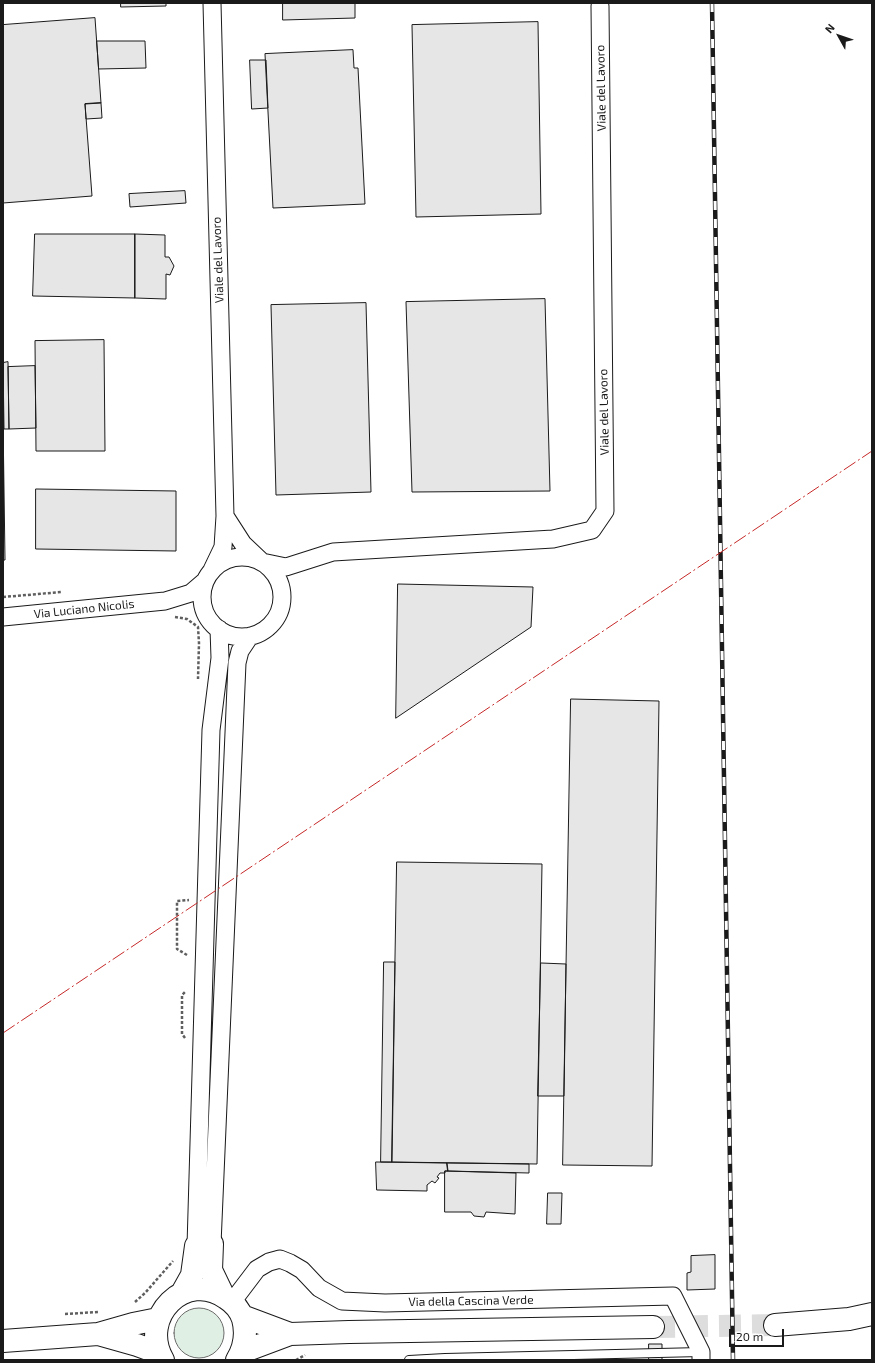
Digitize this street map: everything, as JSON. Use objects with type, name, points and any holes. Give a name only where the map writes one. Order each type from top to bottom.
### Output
[{"type":"main road","points":[[182,1293],[192,1275],[204,1245]]},
{"type":"main road","points":[[204,1245],[211,1270],[245,1328],[245,1340],[240,1356]]},
{"type":"main road","points":[[161,1356],[156,1336],[158,1319],[164,1308],[172,1300],[182,1293],[196,1290],[210,1290],[232,1304],[290,1334]]},
{"type":"main road","points":[[775,1325],[849,1319],[872,1314]]},
{"type":"main road","points":[[3,1341],[98,1334],[133,1324],[158,1319]]},
{"type":"main road","points":[[240,1356],[290,1334],[653,1327]]},
{"type":"main road","points":[[98,1334],[137,1345],[161,1356]]},
{"type":"street","name":"Viale del Lavoro","points":[[209,575],[223,547],[226,516],[212,3]]},
{"type":"street","name":"Viale del Lavoro","points":[[262,562],[286,567],[334,552],[553,539],[592,530],[605,510],[600,6]]},
{"type":"street","points":[[226,516],[243,544],[272,571],[279,583],[282,596]]},
{"type":"street","points":[[204,1245],[211,738],[220,658],[214,625],[203,608],[202,594],[209,575],[223,561],[236,557],[250,557],[262,562]]},
{"type":"street","points":[[214,625],[229,634],[239,636],[250,636],[263,630],[273,621],[280,609],[282,596],[293,577],[311,559]]},
{"type":"street","name":"Via Luciano Nicolis","points":[[3,617],[165,601],[191,593],[209,575]]},
{"type":"street","name":"Via Luciano Nicolis","points":[[165,601],[188,606],[214,625]]},
{"type":"street","points":[[204,1245],[237,663],[240,651],[250,636]]},
{"type":"street","name":"Via della Cascina Verde","points":[[232,1304],[257,1269],[269,1262],[280,1259],[302,1270],[319,1288],[342,1301],[385,1303],[673,1296],[701,1356]]},
{"type":"lane","points":[[409,1360],[445,1358],[701,1356]]},
{"type":"path","points":[[3,597],[62,592]]},
{"type":"path","points":[[165,601],[167,616],[187,619],[198,627],[198,682]]},
{"type":"path","points":[[188,900],[177,902],[177,949],[190,956]]},
{"type":"path","points":[[185,1039],[182,1034],[182,995],[188,988]]},
{"type":"path","points":[[131,1305],[145,1294],[175,1258]]},
{"type":"path","points":[[64,1314],[103,1311]]},
{"type":"green space","points":[[199,1308],[208,1310],[217,1315],[222,1324],[224,1333],[222,1342],[217,1351],[208,1356],[199,1358],[190,1356],[181,1351],[176,1342],[174,1333],[176,1324],[181,1315],[190,1310]]},
{"type":"building","points":[[121,3],[166,3],[166,6],[121,7]]},
{"type":"building","points":[[283,3],[355,3],[355,18],[283,20]]},
{"type":"building","points":[[95,18],[101,103],[85,104],[92,196],[3,203],[3,25]]},
{"type":"building","points":[[538,22],[541,214],[416,217],[412,25]]},
{"type":"building","points":[[97,41],[145,41],[146,68],[99,69]]},
{"type":"building","points":[[353,50],[354,68],[358,68],[365,204],[273,208],[265,54]]},
{"type":"building","points":[[250,60],[266,60],[268,108],[252,109]]},
{"type":"building","points":[[101,103],[102,118],[86,119],[85,104]]},
{"type":"building","points":[[185,191],[186,203],[130,207],[129,194]]},
{"type":"building","points":[[35,234],[135,234],[135,298],[33,296]]},
{"type":"building","points":[[135,234],[165,235],[165,257],[169,257],[174,266],[170,275],[166,274],[166,299],[135,298]]},
{"type":"building","points":[[545,299],[550,491],[412,492],[406,302]]},
{"type":"building","points":[[366,303],[371,492],[276,495],[271,305]]},
{"type":"building","points":[[104,340],[105,451],[36,451],[35,341]]},
{"type":"building","points":[[8,362],[9,429],[4,429],[3,363]]},
{"type":"building","points":[[35,366],[36,428],[9,429],[8,367]]},
{"type":"building","points":[[3,419],[5,560],[3,560]]},
{"type":"building","points":[[36,489],[176,491],[176,551],[36,549]]},
{"type":"building","points":[[398,584],[533,587],[531,627],[396,718]]},
{"type":"building","points":[[571,699],[659,701],[652,1166],[563,1165]]},
{"type":"building","points":[[397,862],[542,864],[537,1164],[392,1162]]},
{"type":"building","points":[[384,962],[395,962],[392,1162],[381,1162]]},
{"type":"building","points":[[541,963],[566,964],[564,1096],[538,1096]]},
{"type":"building","points":[[376,1162],[447,1163],[448,1171],[445,1171],[445,1173],[440,1173],[437,1177],[439,1178],[435,1183],[432,1181],[427,1185],[427,1191],[377,1190]]},
{"type":"building","points":[[447,1163],[529,1164],[529,1173],[448,1171]]},
{"type":"building","points":[[445,1171],[516,1173],[515,1214],[486,1212],[484,1217],[474,1216],[471,1212],[445,1212]]},
{"type":"building","points":[[548,1193],[562,1193],[561,1224],[547,1224]]},
{"type":"building","points":[[715,1255],[715,1289],[687,1290],[687,1273],[691,1272],[691,1256]]},
{"type":"building","points":[[649,1344],[662,1344],[662,1360],[649,1360]]},
{"type":"tunnel","points":[[653,1327],[775,1325]]},
{"type":"railway","points":[[712,3],[733,1360]]},
{"type":"power","points":[[3,1033],[872,451]]}]
